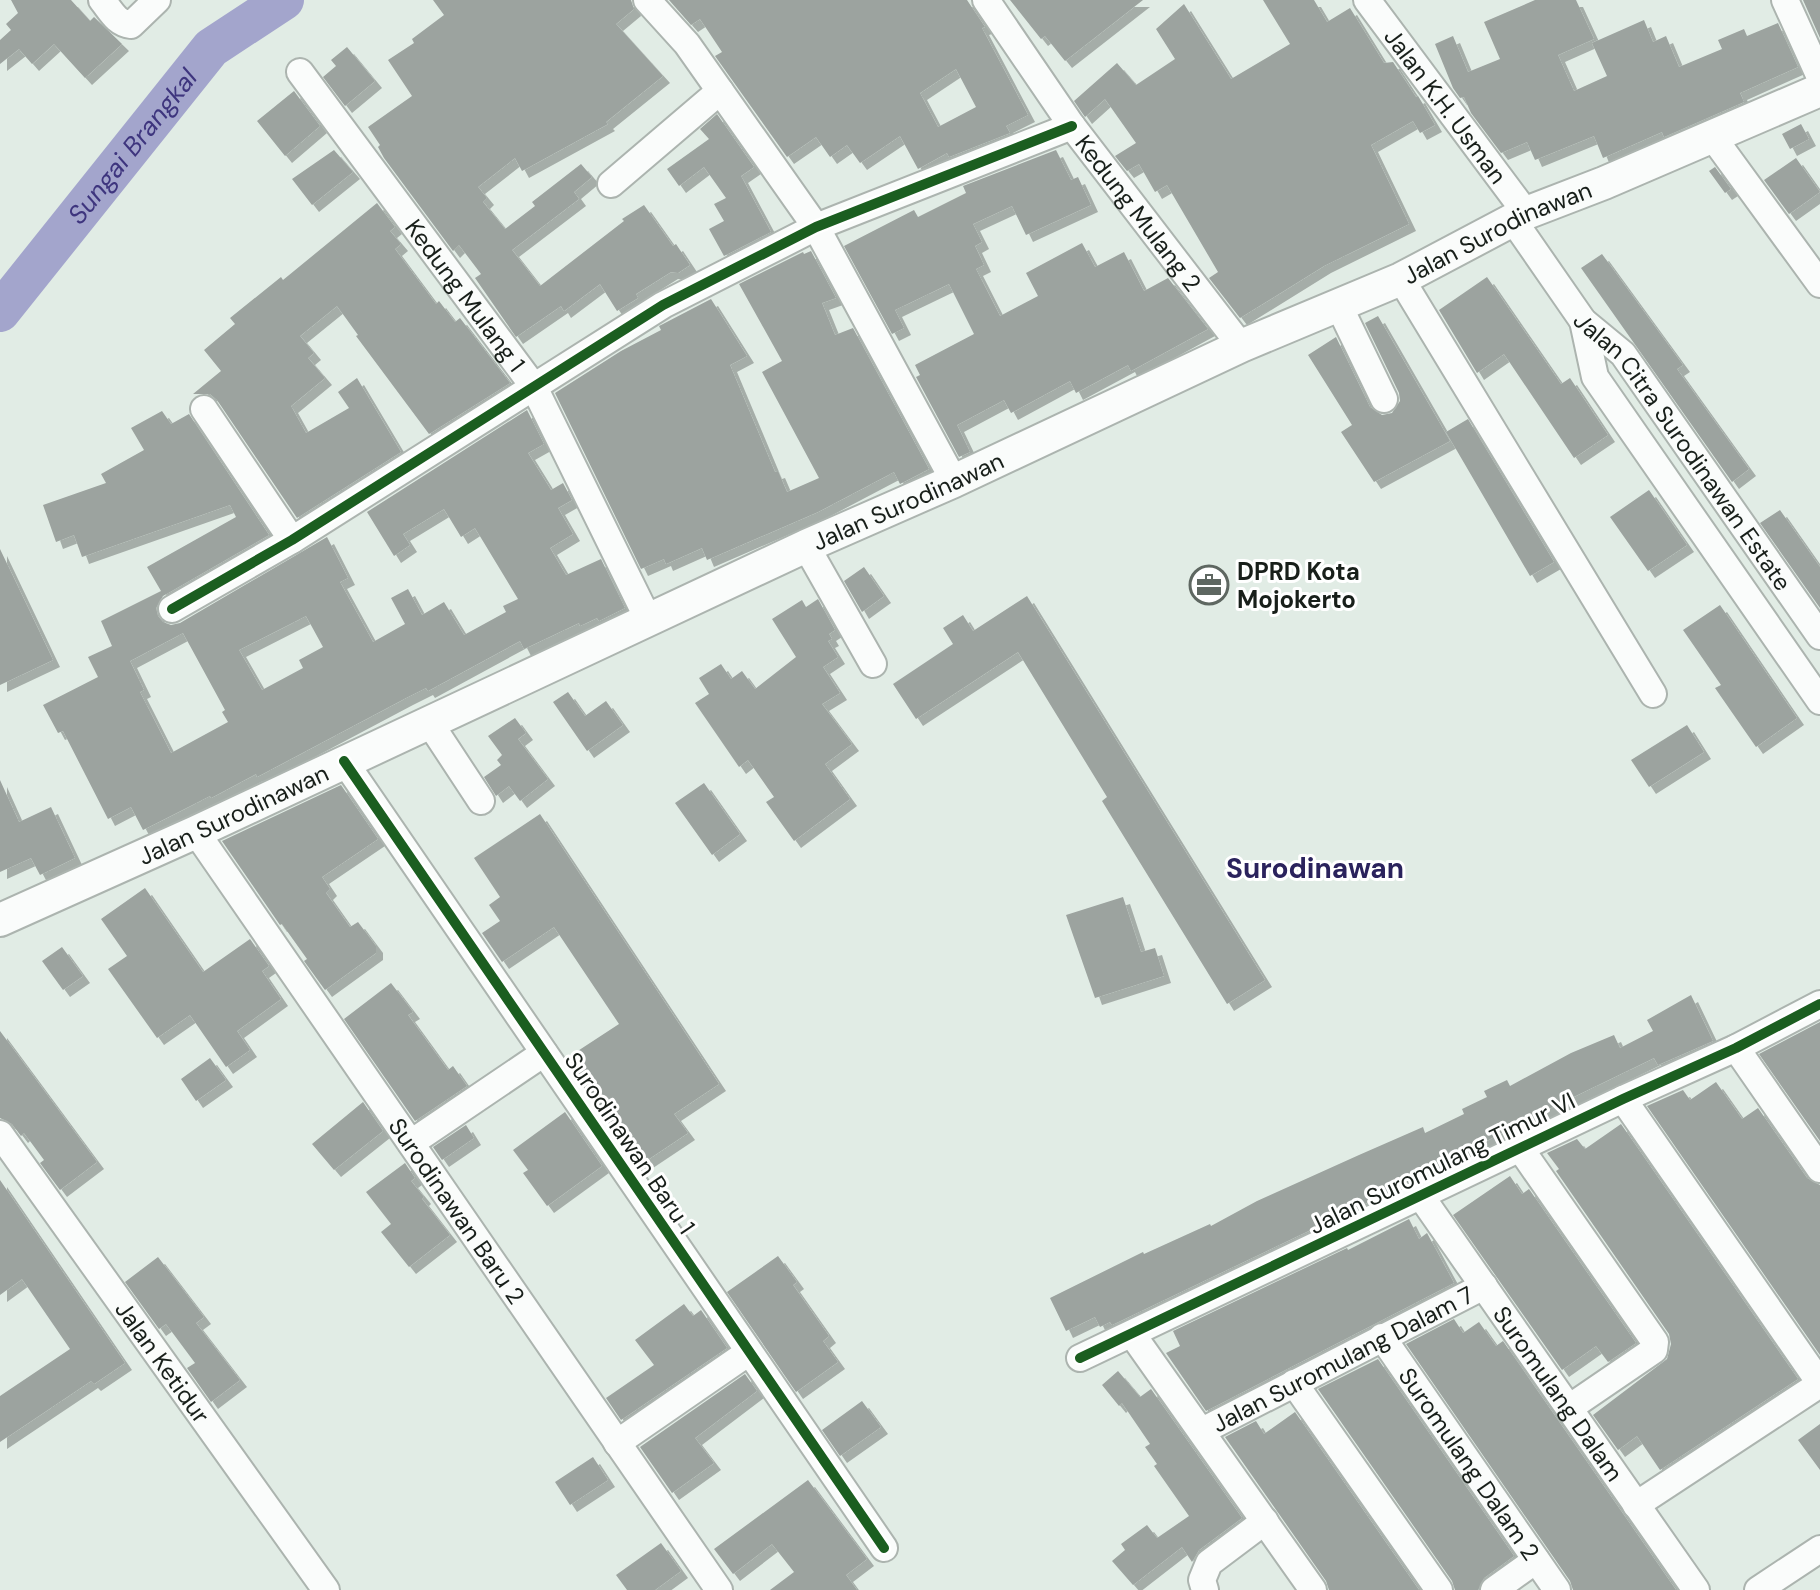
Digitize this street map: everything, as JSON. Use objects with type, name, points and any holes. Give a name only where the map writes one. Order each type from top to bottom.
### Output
[{"type":"main road","name":"Jalan Surodinawan","points":[[0,920],[196,832],[648,619],[954,481],[1241,346],[1401,279],[1520,216],[1820,90]]},
{"type":"street","points":[[102,0],[117,19],[131,25],[157,0]]},
{"type":"street","points":[[647,0],[687,44],[816,227],[954,481]]},
{"type":"street","name":"Kedung Mulang 2","points":[[986,0],[1072,126],[1241,346]]},
{"type":"street","name":"Jalan K.H. Usman","points":[[1367,0],[1520,216],[1583,321]]},
{"type":"street","points":[[1785,0],[1820,77]]},
{"type":"street","name":"Kedung Mulang 1","points":[[300,72],[534,387],[648,619]]},
{"type":"street","points":[[611,184],[720,91]]},
{"type":"street","points":[[172,609],[292,540],[663,305],[816,227],[1072,126]]},
{"type":"street","points":[[1712,136],[1820,284]]},
{"type":"street","points":[[1401,279],[1653,694]]},
{"type":"street","points":[[1339,306],[1384,399]]},
{"type":"street","name":"Jalan Citra Surodinawan Estate","points":[[1583,321],[1623,354],[1820,636]]},
{"type":"street","name":"Jalan Citra Surodinawan Estate","points":[[1583,321],[1595,377],[1820,701]]},
{"type":"street","points":[[204,409],[292,540]]},
{"type":"street","points":[[806,546],[873,664]]},
{"type":"street","points":[[429,722],[481,801]]},
{"type":"street","name":"Surodinawan Baru 1","points":[[344,761],[884,1548]]},
{"type":"street","name":"Surodinawan Baru 2","points":[[196,832],[719,1590]]},
{"type":"street","name":"Jalan Suromulang Timur VI","points":[[1080,1358],[1736,1048],[1820,1004]]},
{"type":"street","points":[[1736,1048],[1820,1169]]},
{"type":"street","points":[[411,1143],[544,1053]]},
{"type":"street","points":[[1623,1099],[1820,1384],[1636,1505]]},
{"type":"street","name":"Jalan Ketidur","points":[[0,1134],[326,1590]]},
{"type":"street","points":[[1520,1148],[1656,1346],[1569,1408]]},
{"type":"street","name":"Suromulang Dalam","points":[[1420,1195],[1696,1590]]},
{"type":"street","name":"Jalan Suromulang Dalam 7","points":[[1202,1431],[1484,1286]]},
{"type":"street","points":[[1132,1334],[1313,1590]]},
{"type":"street","name":"Suromulang Dalam 2","points":[[1382,1337],[1557,1590]]},
{"type":"street","points":[[617,1443],[749,1352]]},
{"type":"street","points":[[1294,1383],[1439,1590]]},
{"type":"street","points":[[1205,1590],[1202,1580],[1209,1563],[1265,1521]]},
{"type":"street","points":[[1758,1590],[1820,1549]]},
{"type":"street","points":[[1494,1590],[1536,1560]]},
{"type":"building","points":[[11,0],[71,0],[90,21],[94,17],[122,44],[85,78],[54,44],[32,64],[19,49],[0,64],[0,40],[11,30],[6,24],[18,13]]},
{"type":"building","points":[[433,0],[631,0],[634,9],[616,24],[663,76],[606,122],[608,124],[522,171],[515,158],[478,187],[487,198],[483,202],[505,229],[535,206],[532,202],[581,164],[592,177],[574,192],[579,199],[512,250],[540,286],[624,221],[622,219],[644,205],[690,265],[678,273],[671,272],[636,294],[638,298],[617,311],[600,284],[564,311],[561,306],[516,337],[475,278],[481,274],[459,245],[453,251],[384,158],[378,147],[380,145],[368,127],[412,96],[388,60],[414,43],[412,39],[444,15]]},
{"type":"building","points":[[669,0],[967,0],[985,27],[982,28],[1028,115],[1006,126],[1010,133],[949,157],[947,153],[918,169],[900,136],[860,163],[847,145],[830,157],[816,137],[787,157],[715,56],[722,52],[700,19],[691,25]],"holes":[[[956,69],[976,107],[938,127],[920,93]]]},
{"type":"building","points":[[1010,0],[1143,0],[1065,61],[1045,36],[1041,39]]},
{"type":"building","points":[[1263,0],[1314,0],[1327,22],[1350,8],[1384,63],[1393,62],[1435,125],[1420,133],[1413,121],[1371,145],[1409,224],[1324,266],[1240,318],[1209,278],[1218,272],[1167,185],[1155,192],[1139,164],[1127,171],[1115,156],[1136,143],[1105,99],[1085,117],[1074,101],[1117,63],[1136,85],[1175,59],[1156,29],[1184,4],[1231,79],[1290,44]]},
{"type":"building","points":[[1535,0],[1576,0],[1594,39],[1558,55],[1574,91],[1607,76],[1592,43],[1644,20],[1653,42],[1666,36],[1679,67],[1722,49],[1718,40],[1744,29],[1747,36],[1778,23],[1798,67],[1740,93],[1744,102],[1664,137],[1662,132],[1603,158],[1594,136],[1535,160],[1527,142],[1501,153],[1471,113],[1464,97],[1460,98],[1453,88],[1435,44],[1453,36],[1468,72],[1500,59],[1484,22]]},
{"type":"building","points":[[1803,0],[1820,0],[1820,38]]},
{"type":"building","points":[[347,47],[375,81],[345,106],[323,77],[336,66],[331,60]]},
{"type":"building","points":[[294,91],[320,126],[285,156],[257,121]]},
{"type":"building","points":[[717,114],[754,167],[741,176],[771,232],[724,256],[709,229],[724,221],[714,204],[726,198],[704,167],[679,186],[667,169],[709,139],[700,129]]},
{"type":"building","points":[[1801,124],[1809,139],[1790,149],[1782,134]]},
{"type":"building","points":[[334,150],[353,172],[312,205],[292,179]]},
{"type":"building","points":[[1056,150],[1071,180],[1078,177],[1091,205],[1026,235],[1012,206],[973,224],[982,242],[975,246],[984,265],[976,269],[1000,316],[1038,296],[1026,273],[1082,243],[1095,267],[1124,252],[1144,291],[1168,278],[1208,329],[1131,371],[1128,365],[1076,393],[1070,381],[1011,413],[1004,400],[957,425],[970,452],[959,457],[916,377],[920,375],[915,365],[974,334],[949,284],[895,310],[904,328],[892,334],[844,246],[914,210],[918,217],[966,193],[963,186]]},
{"type":"building","points":[[1796,158],[1820,192],[1789,214],[1764,180]]},
{"type":"building","points":[[1715,167],[1731,189],[1725,193],[1709,171]]},
{"type":"building","points":[[377,203],[395,227],[390,231],[401,244],[395,249],[436,304],[439,301],[455,322],[460,318],[510,383],[429,434],[337,306],[300,336],[314,353],[308,358],[325,378],[291,406],[306,433],[349,408],[338,392],[357,378],[401,452],[297,518],[217,400],[210,394],[193,394],[221,371],[204,350],[235,324],[230,318],[281,277],[283,280]]},
{"type":"building","points":[[811,251],[836,298],[822,303],[835,335],[853,328],[929,469],[900,484],[894,472],[818,512],[707,560],[702,548],[666,564],[664,559],[641,569],[555,393],[661,330],[659,326],[711,299],[747,356],[730,365],[775,472],[778,471],[787,492],[819,478],[762,372],[782,361],[739,284],[803,252]]},
{"type":"building","points":[[1602,254],[1683,365],[1677,369],[1749,469],[1732,482],[1581,268]]},
{"type":"building","points":[[1487,277],[1561,384],[1570,378],[1608,435],[1574,458],[1504,354],[1477,373],[1439,310]]},
{"type":"building","points":[[1378,316],[1450,441],[1374,482],[1341,432],[1352,425],[1308,355],[1336,337],[1370,407],[1382,415],[1392,413],[1400,401],[1399,393],[1365,323]]},
{"type":"building","points":[[527,410],[544,444],[528,453],[551,490],[563,483],[572,500],[558,508],[573,534],[550,548],[566,575],[601,559],[625,608],[599,621],[597,618],[580,626],[579,623],[524,649],[520,641],[257,777],[256,774],[143,830],[131,807],[108,819],[63,731],[58,733],[43,705],[98,677],[88,657],[112,646],[101,621],[161,591],[147,567],[236,517],[230,505],[82,557],[74,535],[56,542],[43,505],[106,483],[101,474],[144,450],[131,428],[162,411],[171,424],[189,414],[269,535],[163,596],[156,608],[163,622],[171,625],[180,623],[327,537],[348,578],[340,582],[373,642],[405,624],[391,598],[408,589],[422,615],[444,602],[464,635],[506,612],[503,606],[518,599],[475,528],[461,537],[444,509],[403,534],[410,545],[394,556],[367,512]],"holes":[[[306,616],[323,647],[299,660],[303,668],[262,690],[239,650]],[[183,633],[225,710],[222,712],[228,722],[171,753],[140,692],[144,690],[130,661]]]},
{"type":"building","points":[[1468,419],[1554,562],[1530,576],[1446,432]]},
{"type":"building","points":[[1649,490],[1687,545],[1648,571],[1610,517]]},
{"type":"building","points":[[1780,510],[1820,567],[1820,608],[1760,523]]},
{"type":"building","points":[[0,549],[53,660],[0,685]]},
{"type":"building","points":[[864,567],[884,596],[862,612],[844,581]]},
{"type":"building","points":[[1027,596],[1265,980],[1227,1004],[1102,801],[1107,797],[1018,652],[916,719],[893,684],[953,644],[943,628],[963,615],[973,631]]},
{"type":"building","points":[[818,599],[835,630],[829,634],[832,639],[828,641],[838,657],[823,667],[840,693],[822,704],[852,744],[825,764],[850,799],[794,841],[766,802],[774,797],[748,760],[739,767],[695,703],[709,694],[699,678],[721,664],[731,679],[742,671],[755,689],[796,657],[772,619],[802,600],[806,607]]},
{"type":"building","points":[[1720,605],[1797,718],[1756,747],[1715,688],[1721,685],[1683,630]]},
{"type":"building","points":[[568,692],[585,716],[606,701],[623,725],[587,751],[553,702]]},
{"type":"building","points":[[515,718],[526,733],[518,739],[548,779],[520,801],[509,786],[496,796],[484,777],[501,765],[497,760],[502,755],[488,736]]},
{"type":"building","points":[[1687,725],[1704,752],[1649,787],[1631,760]]},
{"type":"building","points":[[0,780],[19,822],[51,807],[75,858],[40,875],[31,858],[0,872]]},
{"type":"building","points":[[704,783],[740,834],[712,855],[675,803]]},
{"type":"building","points":[[341,785],[378,839],[322,877],[330,889],[326,893],[350,927],[358,922],[376,946],[376,953],[325,990],[304,961],[307,959],[222,841]]},
{"type":"building","points":[[540,814],[719,1084],[674,1114],[688,1133],[640,1165],[567,1058],[619,1024],[554,927],[502,962],[482,933],[500,921],[489,905],[500,897],[474,858]]},
{"type":"building","points":[[145,888],[203,972],[250,939],[269,966],[262,971],[281,999],[237,1031],[250,1050],[226,1067],[190,1015],[157,1038],[108,969],[127,956],[101,919]]},
{"type":"building","points":[[1123,897],[1141,952],[1155,948],[1164,976],[1095,998],[1066,915]]},
{"type":"building","points":[[62,947],[83,976],[63,990],[42,961]]},
{"type":"building","points":[[391,983],[413,1012],[408,1015],[448,1070],[453,1066],[467,1086],[415,1121],[344,1019]]},
{"type":"building","points":[[1691,995],[1713,1041],[1658,1065],[1654,1058],[1526,1120],[1394,1190],[1112,1325],[1110,1322],[1100,1327],[1095,1317],[1066,1331],[1050,1298],[1143,1252],[1211,1226],[1257,1201],[1359,1155],[1423,1127],[1425,1133],[1464,1114],[1462,1109],[1487,1097],[1484,1091],[1507,1080],[1510,1086],[1571,1053],[1614,1035],[1620,1048],[1653,1031],[1647,1020]]},
{"type":"building","points":[[1820,1022],[1820,1141],[1759,1054]]},
{"type":"building","points":[[0,1031],[97,1162],[60,1190],[40,1163],[44,1160],[24,1133],[21,1136],[12,1124],[0,1118]]},
{"type":"building","points":[[210,1058],[226,1080],[196,1101],[181,1079]]},
{"type":"building","points":[[1716,1082],[1742,1119],[1758,1108],[1807,1178],[1820,1185],[1820,1355],[1647,1106],[1683,1090],[1690,1100]]},
{"type":"building","points":[[363,1102],[383,1131],[334,1170],[312,1144]]},
{"type":"building","points":[[565,1112],[602,1166],[547,1206],[523,1173],[528,1170],[513,1150]]},
{"type":"building","points":[[1621,1124],[1798,1379],[1660,1470],[1637,1436],[1618,1450],[1593,1415],[1667,1359],[1671,1344],[1669,1334],[1556,1171],[1559,1169],[1547,1153],[1577,1139],[1585,1149]]},
{"type":"building","points":[[466,1125],[474,1138],[442,1160],[433,1147]]},
{"type":"building","points":[[405,1163],[415,1178],[411,1181],[424,1197],[422,1199],[450,1235],[409,1267],[381,1232],[391,1224],[366,1192]]},
{"type":"building","points":[[1510,1176],[1522,1194],[1529,1189],[1636,1343],[1608,1362],[1596,1346],[1562,1370],[1453,1215]]},
{"type":"building","points":[[0,1180],[125,1363],[94,1384],[91,1381],[0,1442],[0,1396],[70,1349],[22,1279],[0,1295]]},
{"type":"building","points":[[1409,1219],[1419,1239],[1427,1233],[1454,1283],[1206,1411],[1166,1353],[1180,1346],[1173,1331]]},
{"type":"building","points":[[778,1256],[797,1282],[793,1285],[829,1336],[823,1341],[838,1362],[796,1392],[727,1292]]},
{"type":"building","points":[[158,1257],[204,1317],[196,1323],[240,1380],[211,1402],[187,1368],[195,1363],[166,1324],[159,1329],[125,1282]]},
{"type":"building","points":[[684,1304],[693,1316],[701,1310],[727,1348],[621,1420],[606,1398],[654,1365],[635,1340]]},
{"type":"building","points":[[1454,1319],[1463,1333],[1479,1322],[1496,1346],[1503,1341],[1676,1590],[1573,1590],[1570,1581],[1406,1344]]},
{"type":"building","points":[[1378,1359],[1514,1556],[1484,1578],[1478,1590],[1455,1590],[1452,1581],[1318,1389]]},
{"type":"building","points":[[1118,1371],[1140,1397],[1151,1389],[1242,1518],[1199,1550],[1192,1562],[1182,1547],[1133,1585],[1112,1561],[1125,1550],[1121,1544],[1147,1525],[1157,1538],[1189,1516],[1154,1466],[1157,1464],[1145,1447],[1150,1444],[1122,1403],[1119,1406],[1102,1385]]},
{"type":"building","points":[[745,1374],[757,1391],[695,1438],[714,1463],[672,1493],[640,1447]]},
{"type":"building","points":[[862,1401],[881,1427],[840,1456],[822,1430]]},
{"type":"building","points":[[1295,1412],[1419,1590],[1329,1590],[1326,1581],[1225,1437],[1256,1421],[1264,1434]]},
{"type":"building","points":[[1820,1424],[1820,1470],[1798,1440]]},
{"type":"building","points":[[593,1457],[608,1480],[570,1505],[555,1482]]},
{"type":"building","points":[[808,1480],[867,1559],[846,1575],[857,1590],[770,1590],[794,1572],[772,1544],[733,1574],[714,1549]]},
{"type":"building","points":[[661,1543],[681,1571],[655,1590],[627,1590],[616,1575]]},
{"type":"waterway","name":"Sungai Brangkal","points":[[0,312],[211,48],[284,0]]},
{"type":"cycle path","points":[[172,609],[292,540],[663,305],[816,227],[1072,126]]},
{"type":"cycle path","points":[[344,761],[884,1548]]},
{"type":"cycle path","points":[[1080,1358],[1736,1048],[1820,1004]]},
{"type":"place","name":"DPRD Kota Mojokerto","points":[[1209,585]]},
{"type":"district","name":"Surodinawan","points":[[1315,868]]}]
